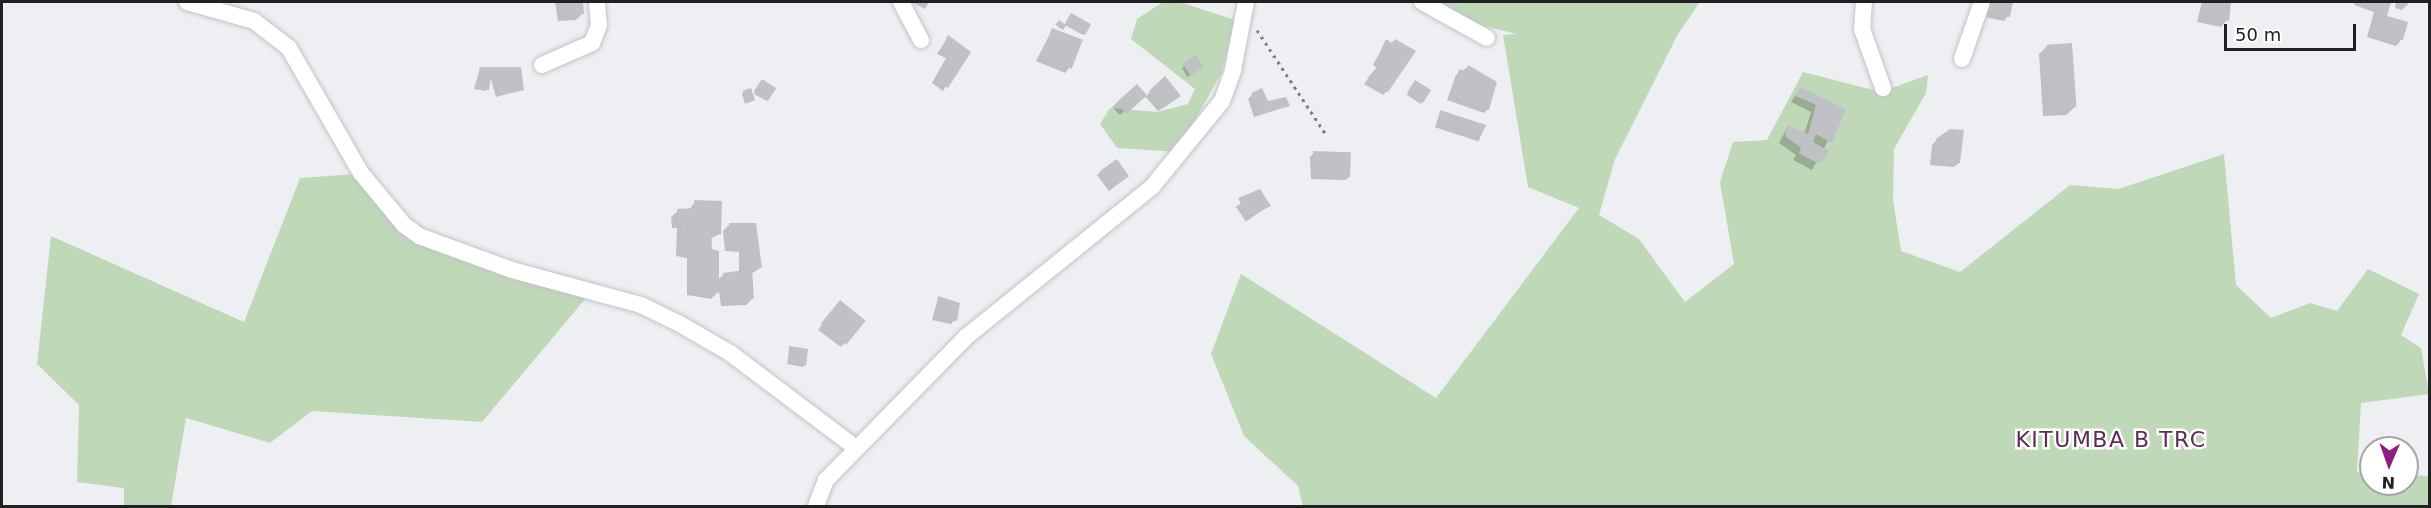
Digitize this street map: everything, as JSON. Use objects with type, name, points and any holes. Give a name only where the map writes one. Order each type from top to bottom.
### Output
[{"type":"street","points":[[187,2],[254,21],[289,48],[361,173],[404,225],[419,236],[512,270],[641,305],[730,353],[856,448]]},
{"type":"street","points":[[542,65],[592,43],[599,26],[597,2]]},
{"type":"street","points":[[901,2],[921,40]]},
{"type":"street","points":[[1422,2],[1487,38]]},
{"type":"street","points":[[1864,2],[1862,29],[1883,88]]},
{"type":"street","points":[[1962,59],[1982,2]]},
{"type":"street","points":[[816,507],[826,480],[966,337],[1152,187],[1222,101],[1233,70],[1245,6]]},
{"type":"path","points":[[1245,6],[1327,136]]},
{"type":"green space","points":[[1163,2],[1180,2],[1235,20],[1222,72],[1177,152],[1117,148],[1100,124],[1110,108],[1157,112],[1188,104],[1195,89],[1131,39],[1137,19]]},
{"type":"green space","points":[[1428,2],[1700,2],[1678,34],[1615,159],[1599,215],[1639,239],[1685,302],[1734,264],[1720,182],[1733,142],[1767,140],[1803,72],[1881,92],[1928,75],[1926,93],[1894,149],[1893,200],[1901,251],[1960,272],[2070,185],[2118,189],[2224,154],[2236,285],[2271,318],[2310,303],[2337,311],[2368,269],[2419,294],[2401,335],[2421,348],[2429,394],[2361,403],[2357,472],[2359,472],[2359,496],[2419,496],[2419,476],[2429,476],[2429,506],[1303,506],[1298,486],[1244,436],[1211,354],[1241,274],[1436,398],[1579,208],[1528,187],[1503,35],[1517,34],[1464,21]]},
{"type":"green space","points":[[357,174],[404,234],[586,298],[482,422],[312,411],[270,443],[186,418],[171,506],[124,506],[124,488],[77,482],[79,405],[37,364],[51,236],[244,322],[300,178]]},
{"type":"building","points":[[562,2],[583,2],[584,14],[564,16]]},
{"type":"building","points":[[1986,2],[2013,2],[2010,17],[1984,12]]},
{"type":"building","points":[[2204,2],[2231,2],[2229,21],[2202,16]]},
{"type":"building","points":[[2360,2],[2391,2],[2387,16],[2408,22],[2403,40],[2372,31],[2379,8]]},
{"type":"building","points":[[1071,13],[1091,24],[1085,35],[1065,23]]},
{"type":"building","points":[[1059,20],[1066,25],[1063,30],[1055,25]]},
{"type":"building","points":[[1052,28],[1083,40],[1072,69],[1041,57]]},
{"type":"building","points":[[948,35],[971,52],[948,88],[935,78],[949,54],[941,50]]},
{"type":"building","points":[[1386,39],[1392,43],[1395,39],[1416,51],[1388,92],[1367,79],[1380,63],[1376,61]]},
{"type":"building","points":[[2072,43],[2076,107],[2052,109],[2047,45]]},
{"type":"building","points":[[1196,55],[1204,67],[1191,76],[1183,64]]},
{"type":"building","points":[[1468,65],[1497,82],[1489,110],[1451,96],[1459,69],[1466,71]]},
{"type":"building","points":[[480,67],[521,67],[524,90],[500,94],[492,69],[489,90],[475,88]]},
{"type":"building","points":[[1165,76],[1181,96],[1163,108],[1149,91]]},
{"type":"building","points":[[762,79],[776,88],[768,101],[754,92]]},
{"type":"building","points":[[1415,80],[1431,90],[1423,103],[1407,93]]},
{"type":"building","points":[[1137,84],[1147,95],[1126,114],[1116,103]]},
{"type":"building","points":[[1800,87],[1846,109],[1832,143],[1816,134],[1813,142],[1829,151],[1819,164],[1799,153],[1801,148],[1785,136],[1788,125],[1808,134],[1816,105],[1796,96]]},
{"type":"building","points":[[751,88],[755,100],[746,103],[742,91]]},
{"type":"building","points":[[1262,88],[1268,101],[1286,97],[1290,106],[1258,114],[1251,93]]},
{"type":"building","points":[[1440,110],[1486,125],[1481,136],[1438,123]]},
{"type":"building","points":[[1950,129],[1964,130],[1960,163],[1934,161],[1936,139]]},
{"type":"building","points":[[1313,151],[1351,152],[1350,177],[1312,176]]},
{"type":"building","points":[[1117,159],[1129,176],[1113,188],[1101,170]]},
{"type":"building","points":[[1260,189],[1271,206],[1248,216],[1238,198]]},
{"type":"building","points":[[694,200],[722,201],[721,235],[711,231],[712,249],[719,251],[719,293],[692,289],[692,252],[682,250],[683,222],[678,222],[677,209],[695,208]]},
{"type":"building","points":[[729,223],[756,223],[762,268],[752,269],[754,299],[727,300],[723,273],[745,270],[745,246],[731,245]]},
{"type":"building","points":[[938,296],[960,303],[957,321],[936,316]]},
{"type":"building","points":[[840,300],[866,321],[846,345],[820,324]]},
{"type":"building","points":[[789,346],[808,349],[806,366],[788,362]]},
{"type":"district","name":"KITUMBA B TRC","points":[[2111,440]]}]
